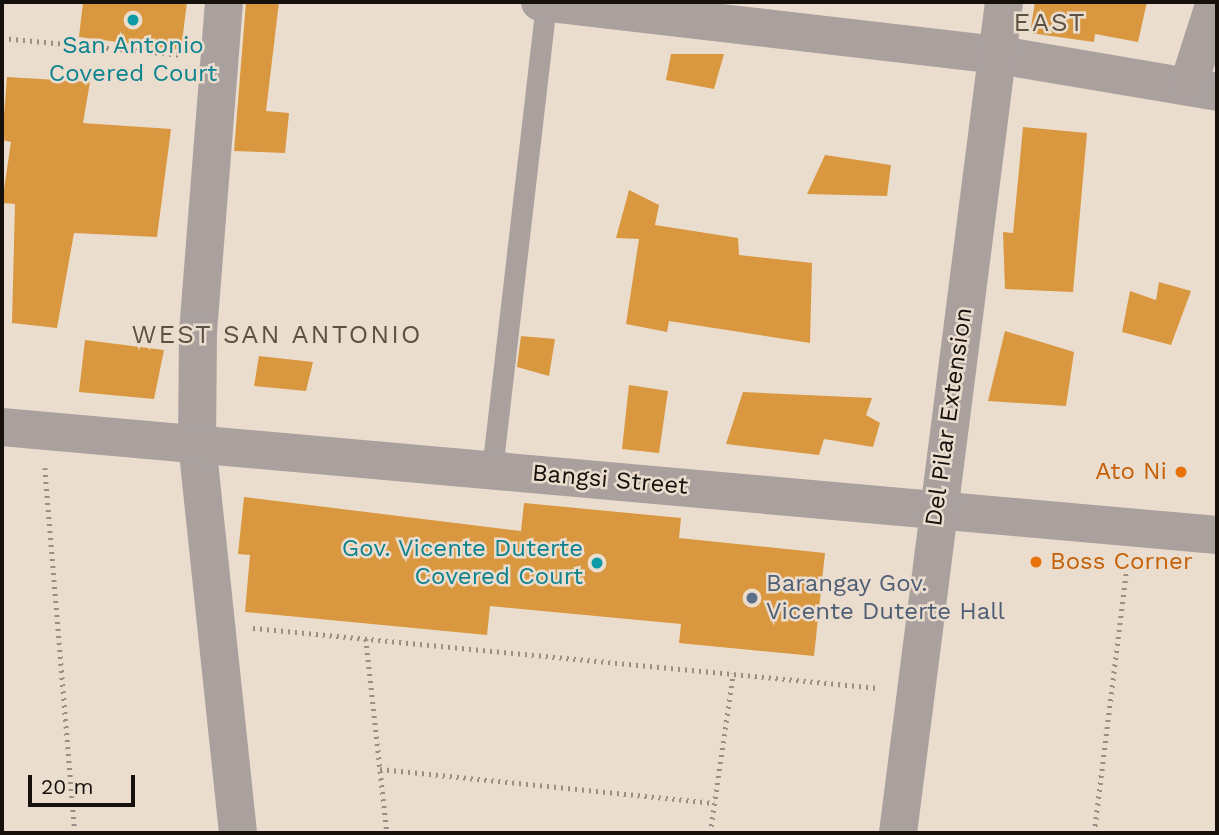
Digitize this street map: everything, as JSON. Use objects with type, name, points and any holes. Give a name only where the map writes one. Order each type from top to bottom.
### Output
[{"type":"street","points":[[224,2],[198,332],[197,443],[238,833]]},
{"type":"street","points":[[540,2],[999,55],[1203,88],[1215,2]]},
{"type":"street","name":"Del Pilar Extension","points":[[898,833],[935,508],[999,55],[1004,2]]},
{"type":"street","name":"Bangsi Street","points":[[2,427],[1217,535]]},
{"type":"lane","points":[[492,470],[546,3]]},
{"type":"path","points":[[2,38],[219,58]]},
{"type":"path","points":[[42,431],[75,833]]},
{"type":"path","points":[[1094,833],[1131,527]]},
{"type":"path","points":[[218,624],[914,691]]},
{"type":"path","points":[[366,639],[387,833]]},
{"type":"path","points":[[710,833],[733,674]]},
{"type":"path","points":[[380,769],[714,803]]},
{"type":"building","name":"San Antonio Covered Court","points":[[83,2],[187,2],[181,50],[79,37]]},
{"type":"building","points":[[246,2],[279,2],[266,111],[289,113],[285,153],[234,151]]},
{"type":"building","points":[[1035,2],[1147,2],[1138,42],[1095,34],[1094,42],[1030,33]]},
{"type":"building","points":[[671,54],[724,54],[714,89],[666,80]]},
{"type":"building","points":[[7,77],[90,82],[83,123],[171,129],[157,237],[74,233],[57,328],[12,323],[15,204],[2,203],[11,142],[2,140]]},
{"type":"building","points":[[1023,127],[1087,133],[1073,292],[1005,289],[1003,232],[1013,233]]},
{"type":"building","points":[[825,155],[891,165],[887,196],[807,194]]},
{"type":"building","points":[[629,190],[659,205],[655,225],[738,238],[739,255],[812,263],[810,343],[669,321],[667,332],[626,324],[639,239],[616,238]]},
{"type":"building","points":[[1159,282],[1191,291],[1171,345],[1122,332],[1130,291],[1156,300]]},
{"type":"building","points":[[1005,331],[1074,352],[1066,406],[988,401]]},
{"type":"building","points":[[521,336],[555,339],[549,376],[517,367]]},
{"type":"building","points":[[85,340],[164,350],[154,399],[79,392]]},
{"type":"building","points":[[259,356],[313,362],[306,391],[254,386]]},
{"type":"building","points":[[629,385],[668,391],[659,453],[622,449]]},
{"type":"building","points":[[743,392],[872,398],[866,415],[880,423],[873,447],[824,439],[819,455],[726,444]]},
{"type":"building","points":[[244,497],[521,531],[524,503],[681,518],[679,538],[825,553],[814,656],[679,643],[681,624],[490,606],[487,635],[245,612],[250,555],[238,554]]},
{"type":"place","name":"San Antonio Covered Court","points":[[133,20]]},
{"type":"place","name":"Ato Ni","points":[[1181,472]]},
{"type":"place","name":"Boss Corner","points":[[1036,562]]},
{"type":"place","name":"Gov. Vicente Duterte Covered Court","points":[[597,563]]},
{"type":"place","name":"Barangay Gov. Vicente Duterte Hall","points":[[752,598]]},
{"type":"district","name":"EAST","points":[[1050,23]]},
{"type":"district","name":"WEST SAN ANTONIO","points":[[277,335]]}]
